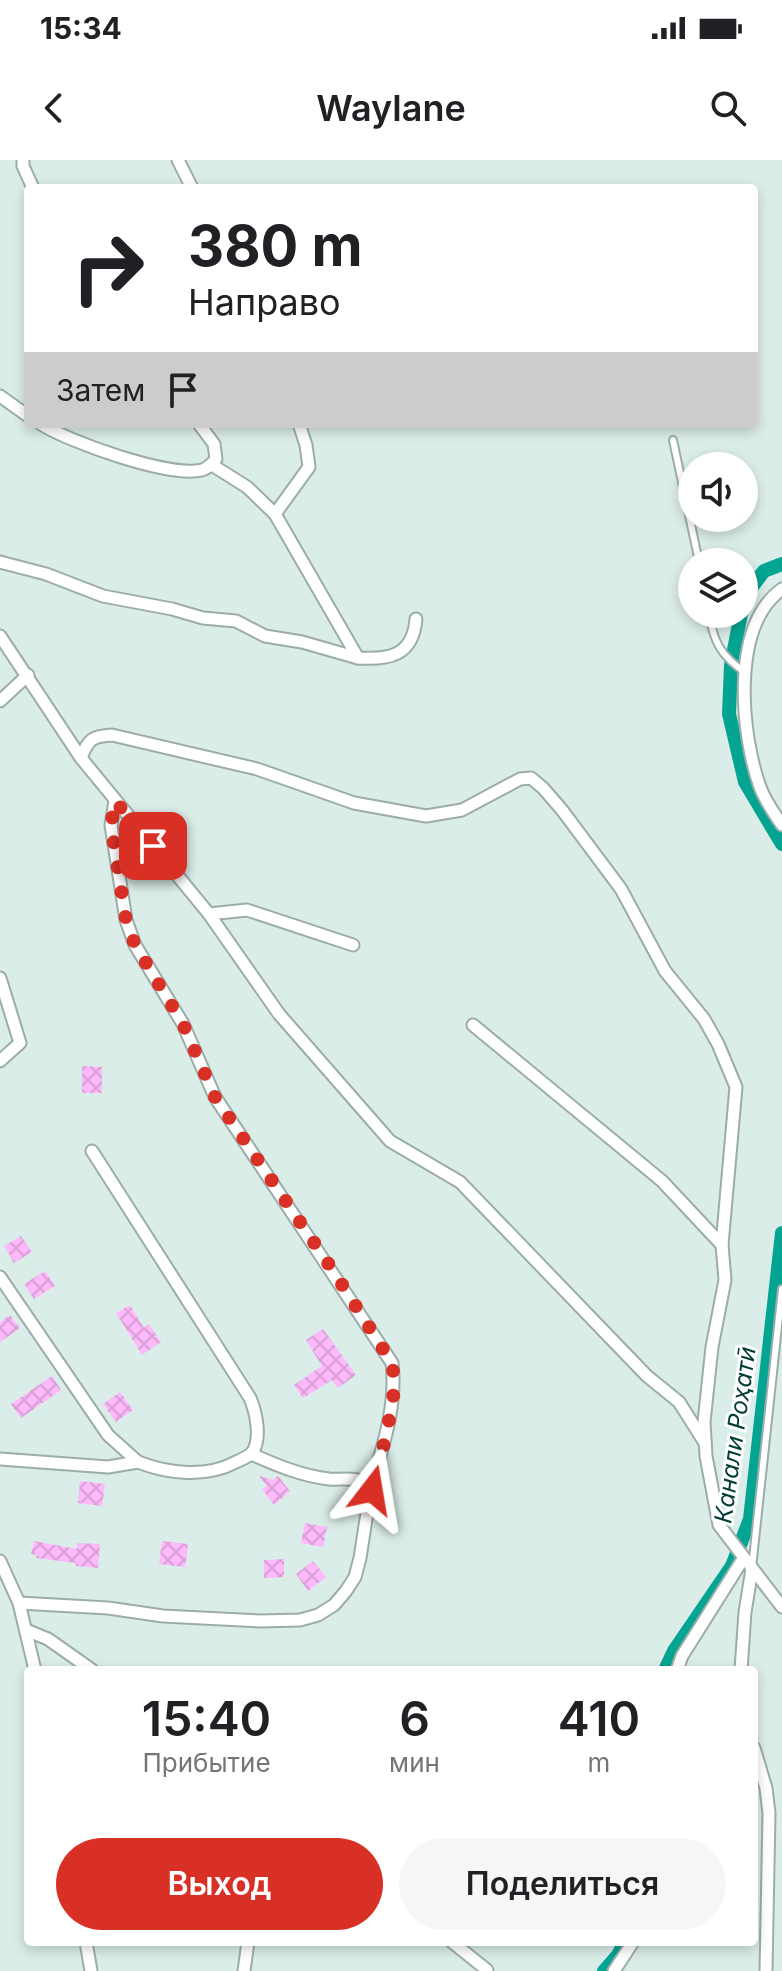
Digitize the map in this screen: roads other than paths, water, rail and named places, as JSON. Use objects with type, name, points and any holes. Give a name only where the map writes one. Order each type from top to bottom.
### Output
[{"type":"street","points":[[23,160],[31,184]]},
{"type":"street","points":[[178,160],[190,184]]},
{"type":"street","points":[[0,396],[24,413]]},
{"type":"street","points":[[49,428],[77,443],[147,464],[188,471],[202,470],[216,459],[217,451],[202,428]]},
{"type":"street","points":[[275,514],[309,467],[300,428]]},
{"type":"street","points":[[212,465],[247,487],[275,514],[358,658]]},
{"type":"street","points":[[0,562],[46,574],[103,596],[203,618],[236,621],[265,636],[302,642],[358,658],[384,659],[404,649],[415,631],[416,619]]},
{"type":"street","points":[[782,589],[769,600],[758,617],[741,669],[754,768],[761,791],[782,825]]},
{"type":"street","points":[[0,636],[81,758],[209,914],[279,1014],[390,1141],[460,1182],[647,1376],[679,1402],[705,1443]]},
{"type":"street","points":[[0,701],[28,675]]},
{"type":"street","points":[[81,758],[88,741],[96,736],[112,735],[257,769],[354,803],[426,816],[462,810],[525,777],[536,781],[607,869],[665,971],[704,1019],[733,1076],[737,1097],[731,1126],[722,1245],[725,1280],[712,1347],[704,1422],[705,1443],[719,1525],[782,1607]]},
{"type":"street","points":[[19,1603],[260,1621],[300,1620],[318,1615],[334,1605],[355,1577],[371,1487],[387,1432],[395,1386],[392,1363],[215,1097],[183,1024],[135,945],[126,920],[111,825],[115,801]]},
{"type":"street","points":[[209,914],[247,910],[353,945]]},
{"type":"street","points":[[0,978],[20,1043],[0,1061]]},
{"type":"street","points":[[473,1025],[662,1181],[722,1245]]},
{"type":"street","points":[[0,1277],[108,1435],[138,1462],[167,1471],[212,1472],[251,1454],[256,1443],[256,1413],[250,1398],[92,1151]]},
{"type":"street","points":[[251,1454],[308,1475],[362,1480],[371,1487]]},
{"type":"street","points":[[0,1459],[108,1467],[138,1462]]},
{"type":"street","points":[[678,1666],[739,1553]]},
{"type":"street","points":[[0,1561],[19,1603],[34,1666]]},
{"type":"street","points":[[741,1666],[752,1569]]},
{"type":"street","points":[[26,1630],[48,1639],[86,1666]]},
{"type":"street","points":[[758,1761],[769,1813],[766,1971]]},
{"type":"street","points":[[87,1946],[91,1971]]},
{"type":"street","points":[[244,1971],[247,1946]]},
{"type":"street","points":[[457,1946],[485,1971]]},
{"type":"street","points":[[614,1971],[630,1946]]},
{"type":"lane","points":[[673,440],[696,548]]},
{"type":"lane","points":[[712,628],[714,639],[725,657],[741,669]]},
{"type":"lane","points":[[752,1569],[782,1289]]},
{"type":"waterway","name":"Канали Роҳатӣ","points":[[758,579],[764,571],[782,564]]},
{"type":"waterway","name":"Канали Роҳатӣ","points":[[738,628],[731,665],[729,714],[745,782],[782,844]]},
{"type":"waterway","name":"Канали Роҳатӣ","points":[[667,1666],[732,1566],[750,1519],[782,1233]]},
{"type":"waterway","name":"Канали Роҳатӣ","points":[[604,1971],[623,1946]]}]
